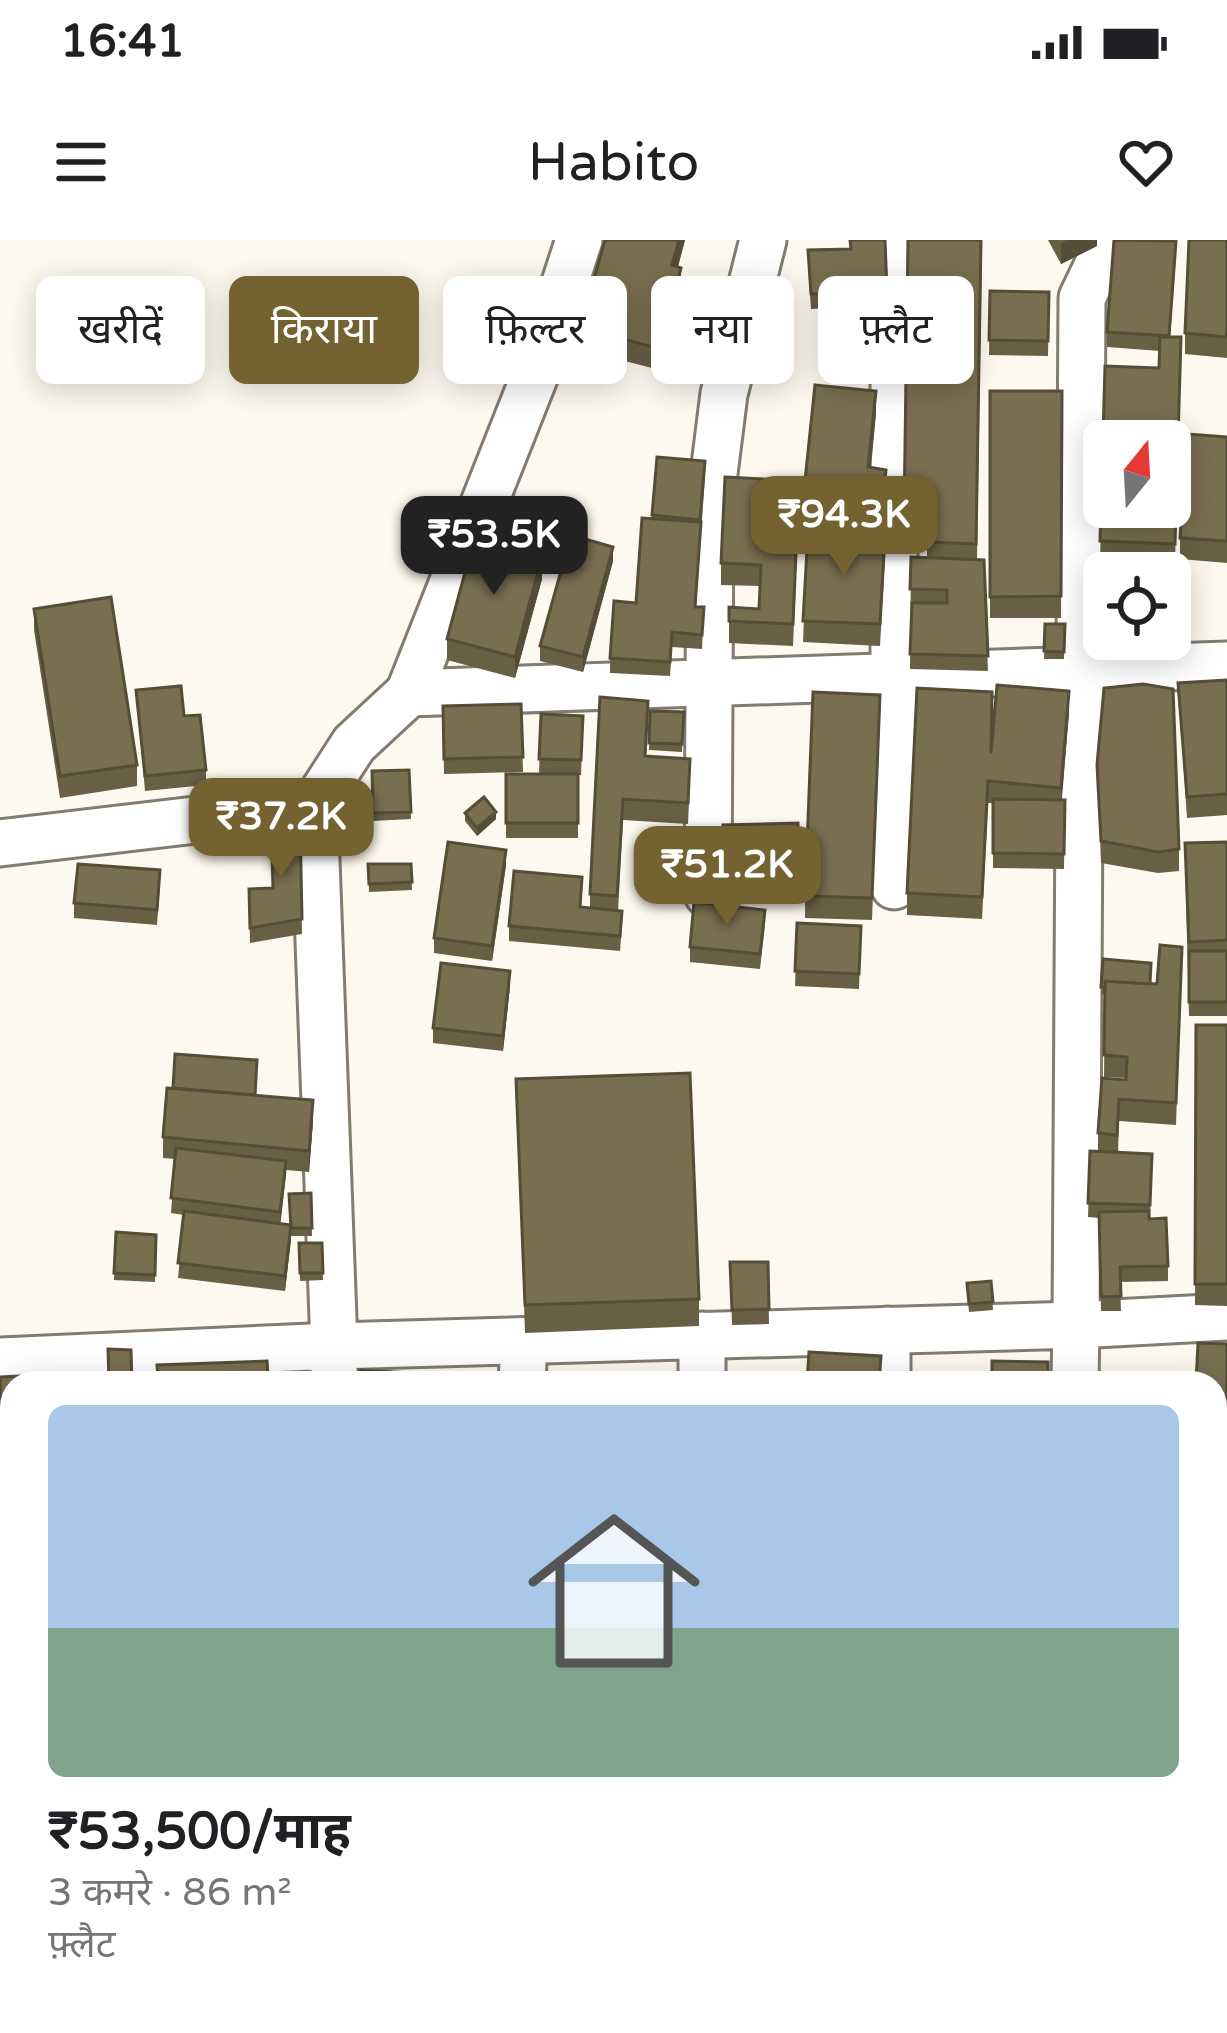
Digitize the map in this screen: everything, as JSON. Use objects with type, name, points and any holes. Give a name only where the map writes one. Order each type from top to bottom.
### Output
[{"type":"street","points":[[334,1365],[314,806],[354,744],[410,693],[535,374],[579,240]]},
{"type":"street","points":[[708,894],[713,482],[724,394],[763,240]]},
{"type":"street","points":[[894,240],[890,680],[894,886]]},
{"type":"street","points":[[1075,1371],[1082,298],[1110,240]]},
{"type":"street","points":[[410,693],[1227,665]]},
{"type":"street","points":[[0,843],[314,806]]},
{"type":"street","points":[[0,1361],[139,1368],[523,1362],[702,1335],[1227,1317]]},
{"type":"street","points":[[887,1330],[887,1371]]},
{"type":"street","points":[[702,1335],[702,1371]]},
{"type":"building","points":[[605,240],[679,240],[672,265],[681,268],[679,276],[651,276],[651,347],[627,340],[627,276],[595,276]]},
{"type":"building","points":[[850,240],[885,240],[886,276],[818,276],[818,294],[811,294],[808,250],[851,249]]},
{"type":"building","points":[[908,240],[981,240],[976,544],[927,542],[928,515],[904,515],[906,384],[974,384],[974,276],[907,276]]},
{"type":"building","points":[[1114,240],[1176,241],[1169,336],[1107,332]]},
{"type":"building","points":[[1189,240],[1227,240],[1227,337],[1185,333]]},
{"type":"building","points":[[990,291],[1049,292],[1048,341],[989,340]]},
{"type":"building","points":[[1160,337],[1181,337],[1179,420],[1103,420],[1105,366],[1159,368]]},
{"type":"building","points":[[815,385],[876,391],[868,467],[886,470],[880,527],[801,519]]},
{"type":"building","points":[[990,391],[1062,391],[1061,596],[990,597]]},
{"type":"building","points":[[1191,434],[1227,437],[1227,541],[1180,538],[1181,528],[1191,528]]},
{"type":"building","points":[[657,457],[705,461],[700,520],[652,515]]},
{"type":"building","points":[[725,477],[799,481],[793,624],[729,621],[729,607],[759,609],[761,565],[721,563]]},
{"type":"building","points":[[642,518],[701,522],[695,607],[704,607],[702,635],[672,632],[670,662],[610,658],[614,601],[636,603]]},
{"type":"building","points":[[1100,528],[1175,528],[1175,544],[1100,541]]},
{"type":"building","points":[[808,531],[885,536],[880,624],[803,621]]},
{"type":"building","points":[[571,535],[613,547],[583,657],[540,646]]},
{"type":"building","points":[[474,539],[542,557],[515,657],[447,639]]},
{"type":"building","points":[[911,557],[984,560],[988,656],[910,654],[912,603],[947,603],[947,590],[910,589]]},
{"type":"building","points":[[111,597],[137,765],[60,776],[34,609]]},
{"type":"building","points":[[1045,624],[1065,624],[1064,652],[1044,651]]},
{"type":"building","points":[[1227,680],[1227,794],[1187,797],[1178,683]]},
{"type":"building","points":[[1143,684],[1173,689],[1179,849],[1158,852],[1101,841],[1097,765],[1104,688]]},
{"type":"building","points":[[997,685],[1069,691],[1061,788],[988,781],[982,897],[907,893],[917,688],[992,692],[991,753]]},
{"type":"building","points":[[181,686],[184,716],[200,715],[206,770],[145,776],[136,690]]},
{"type":"building","points":[[813,692],[880,695],[872,898],[805,896]]},
{"type":"building","points":[[600,697],[648,701],[645,756],[690,759],[688,803],[623,799],[617,896],[590,894]]},
{"type":"building","points":[[521,704],[523,757],[444,759],[443,706]]},
{"type":"building","points":[[650,711],[684,712],[682,744],[649,743]]},
{"type":"building","points":[[541,714],[583,716],[581,760],[539,759]]},
{"type":"building","points":[[409,770],[411,812],[373,813],[372,771]]},
{"type":"building","points":[[506,774],[578,774],[578,823],[506,823]]},
{"type":"building","points":[[484,797],[496,812],[477,828],[465,813]]},
{"type":"building","points":[[993,799],[1065,800],[1064,854],[993,853]]},
{"type":"building","points":[[271,822],[300,822],[302,919],[250,928],[249,889],[273,888]]},
{"type":"building","points":[[798,823],[800,873],[725,876],[723,825]]},
{"type":"building","points":[[448,842],[506,850],[492,946],[434,938]]},
{"type":"building","points":[[1227,842],[1227,940],[1189,942],[1185,843]]},
{"type":"building","points":[[78,864],[160,870],[157,910],[74,903]]},
{"type":"building","points":[[368,864],[411,864],[412,882],[369,884]]},
{"type":"building","points":[[514,871],[582,877],[580,907],[622,911],[620,936],[509,926]]},
{"type":"building","points":[[694,902],[765,910],[760,954],[690,947]]},
{"type":"building","points":[[797,923],[861,926],[859,974],[795,971]]},
{"type":"building","points":[[1160,945],[1182,947],[1176,1103],[1119,1099],[1117,1135],[1098,1133],[1102,1078],[1126,1080],[1127,1057],[1104,1055],[1105,981],[1157,984]]},
{"type":"building","points":[[1189,951],[1227,951],[1227,1002],[1189,1002]]},
{"type":"building","points":[[1103,959],[1151,963],[1150,984],[1105,981],[1101,987]]},
{"type":"building","points":[[441,963],[510,971],[503,1036],[433,1028]]},
{"type":"building","points":[[1196,1025],[1227,1025],[1227,1284],[1195,1284]]},
{"type":"building","points":[[175,1054],[257,1060],[255,1095],[173,1088]]},
{"type":"building","points":[[690,1073],[699,1299],[525,1305],[516,1079]]},
{"type":"building","points":[[167,1088],[313,1100],[309,1151],[163,1137]]},
{"type":"building","points":[[176,1148],[286,1161],[280,1212],[171,1198]]},
{"type":"building","points":[[1090,1151],[1152,1154],[1150,1205],[1088,1203]]},
{"type":"building","points":[[311,1193],[312,1228],[291,1228],[289,1194]]},
{"type":"building","points":[[184,1211],[291,1225],[285,1276],[178,1263]]},
{"type":"building","points":[[1149,1211],[1149,1219],[1166,1218],[1168,1266],[1120,1267],[1121,1296],[1101,1297],[1099,1212]]},
{"type":"building","points":[[116,1232],[156,1235],[155,1275],[114,1273]]},
{"type":"building","points":[[299,1243],[322,1243],[323,1273],[300,1273]]},
{"type":"building","points":[[730,1262],[768,1262],[769,1309],[732,1310]]},
{"type":"building","points":[[991,1281],[993,1302],[969,1304],[967,1283]]},
{"type":"building","points":[[1198,1343],[1227,1344],[1227,1371],[1197,1371]]},
{"type":"building","points":[[108,1349],[131,1350],[132,1371],[109,1371]]},
{"type":"building","points":[[809,1352],[881,1356],[880,1371],[808,1371]]},
{"type":"building","points":[[267,1361],[268,1371],[157,1371],[157,1365]]},
{"type":"building","points":[[992,1361],[1048,1362],[1048,1371],[992,1371]]}]
